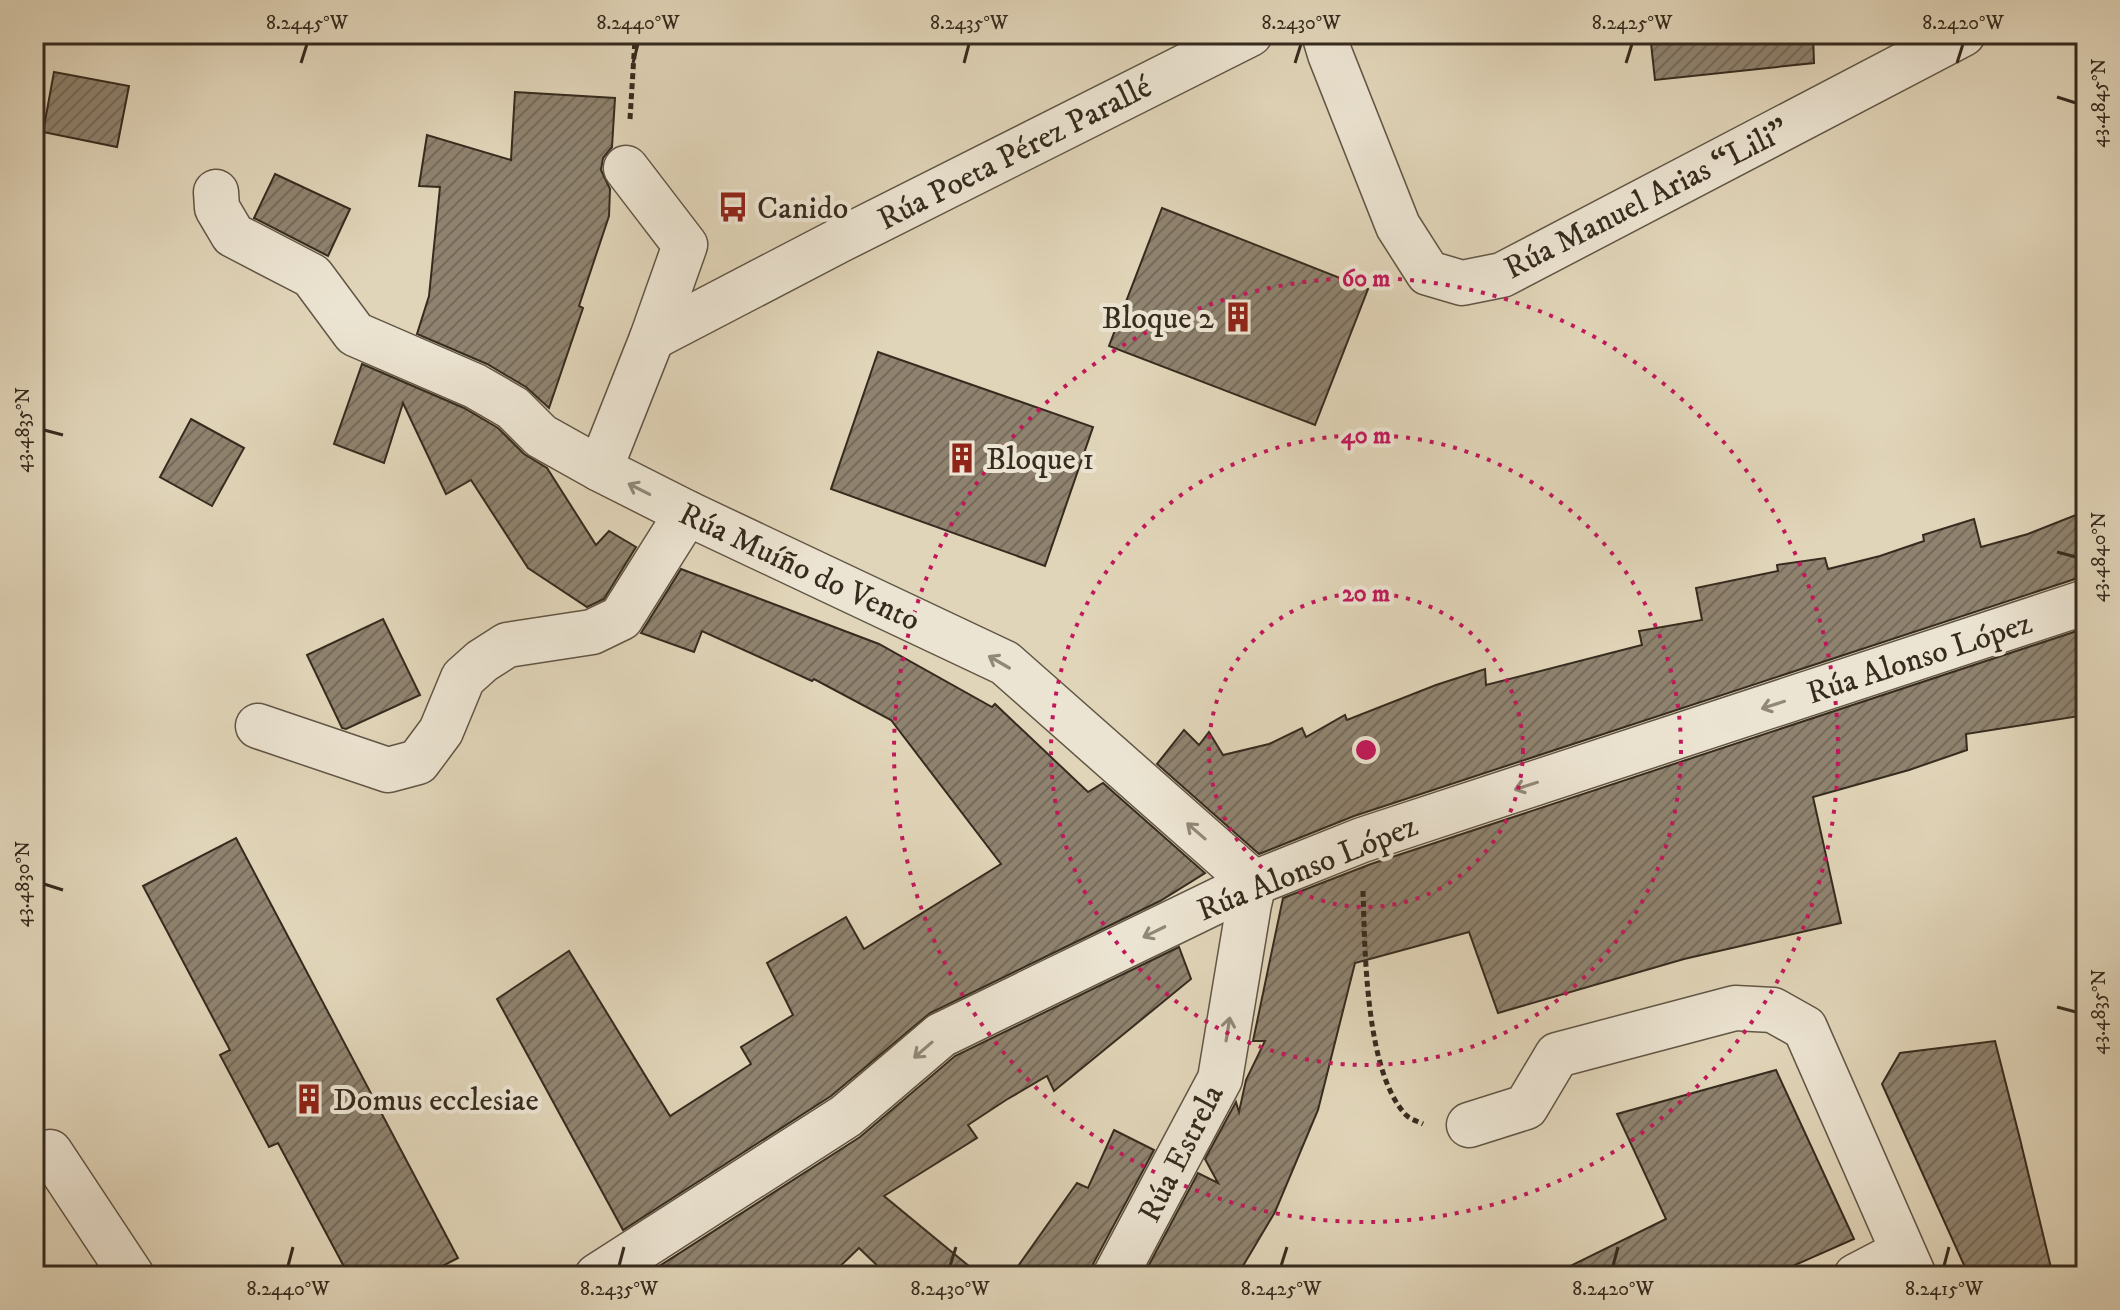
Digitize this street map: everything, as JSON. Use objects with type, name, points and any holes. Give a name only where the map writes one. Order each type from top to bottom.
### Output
[{"type":"street","name":"Rúa Poeta Pérez Parallé","points":[[652,338],[1250,34]]},
{"type":"street","name":"Rúa Manuel Arias “Lili”","points":[[1324,34],[1398,226],[1428,273],[1462,283],[1502,275],[1963,34]]},
{"type":"street","points":[[600,469],[685,245],[626,168]]},
{"type":"street","name":"Rúa Muíño do Vento","points":[[216,192],[217,208],[233,235],[312,276],[355,334],[475,386],[513,408],[541,436],[600,469],[1005,663],[1254,883]]},
{"type":"street","points":[[258,726],[388,770],[418,762],[441,731],[463,678],[482,661],[507,645],[592,632],[621,618],[687,513]]},
{"type":"street","name":"Rúa Alonso López","points":[[597,1276],[846,1116],[941,1035],[1254,883],[1362,840],[2086,602]]},
{"type":"street","name":"Rúa Estrela","points":[[1115,1276],[1220,1079],[1254,883]]},
{"type":"street","points":[[1469,1125],[1526,1107],[1557,1055],[1735,1008],[1773,1010],[1805,1028],[1908,1264],[1856,1276]]},
{"type":"street","points":[[50,1152],[132,1276]]},
{"type":"path","points":[[626,168],[637,34]]},
{"type":"path","points":[[1362,840],[1365,965],[1375,1044],[1388,1085],[1407,1116],[1439,1132],[1469,1125]]},
{"type":"building","points":[[1650,34],[1813,34],[1814,63],[1655,80]]},
{"type":"building","points":[[54,72],[129,86],[117,147],[43,132]]},
{"type":"building","points":[[515,92],[615,98],[612,147],[603,158],[601,170],[610,189],[609,216],[579,306],[583,308],[549,408],[526,387],[487,364],[417,334],[429,296],[440,187],[419,186],[427,135],[511,160]]},
{"type":"building","points":[[275,174],[350,209],[328,256],[254,218]]},
{"type":"building","name":"Bloque 2","points":[[1162,208],[1368,289],[1315,425],[1109,346]]},
{"type":"building","name":"Bloque 1","points":[[878,352],[1093,427],[1045,566],[831,489]]},
{"type":"building","points":[[362,364],[464,408],[498,428],[524,454],[547,468],[596,545],[609,531],[636,547],[604,599],[587,607],[528,568],[471,480],[446,494],[403,403],[384,463],[334,444]]},
{"type":"building","points":[[191,419],[244,448],[212,506],[160,477]]},
{"type":"building","points":[[2086,511],[2086,578],[2078,578],[1354,816],[1259,854],[1157,764],[1184,730],[1199,745],[1209,732],[1223,755],[1269,744],[1302,728],[1306,737],[1345,715],[1347,720],[1485,669],[1486,685],[1642,645],[1639,631],[1702,620],[1696,588],[1778,571],[1777,565],[1825,558],[1828,569],[1924,541],[1923,535],[1974,519],[1981,547],[2028,534]]},
{"type":"building","points":[[681,569],[879,644],[992,707],[995,704],[1088,792],[1103,783],[1205,873],[1160,901],[930,1013],[831,1096],[623,1230],[497,999],[569,951],[670,1116],[751,1064],[741,1047],[793,1015],[767,963],[846,917],[864,949],[1001,864],[891,720],[814,679],[812,681],[702,631],[694,652],[641,633]]},
{"type":"building","points":[[383,619],[420,695],[346,729],[342,728],[307,655]]},
{"type":"building","points":[[2086,628],[2086,715],[1966,734],[1967,750],[1813,797],[1841,923],[1684,959],[1498,1013],[1469,932],[1355,963],[1318,1110],[1275,1212],[1237,1276],[1143,1276],[1198,1173],[1218,1183],[1205,1159],[1236,1102],[1239,1112],[1246,1080],[1265,1041],[1253,1041],[1283,898],[1371,864]]},
{"type":"building","name":"Domus ecclesiae","points":[[236,838],[458,1258],[423,1276],[349,1276],[278,1143],[269,1147],[220,1055],[230,1050],[143,886]]},
{"type":"building","points":[[1179,947],[1191,979],[1054,1091],[1047,1076],[1006,1100],[968,1125],[977,1138],[884,1196],[981,1276],[888,1276],[859,1248],[830,1276],[648,1276],[860,1137],[955,1056]]},
{"type":"building","points":[[1995,1041],[2053,1276],[1969,1276],[1882,1084],[1900,1053]]},
{"type":"building","points":[[1776,1070],[1854,1239],[1770,1276],[1550,1276],[1666,1219],[1617,1114]]},
{"type":"building","points":[[1114,1130],[1154,1150],[1093,1264],[1090,1276],[1011,1276],[1077,1183],[1088,1188]]},
{"type":"place","name":"Canido","points":[[733,207]]},
{"type":"place","name":"Bloque 2","points":[[1238,317]]},
{"type":"place","name":"Bloque 1","points":[[962,458]]},
{"type":"place","name":"Domus ecclesiae","points":[[309,1099]]}]
